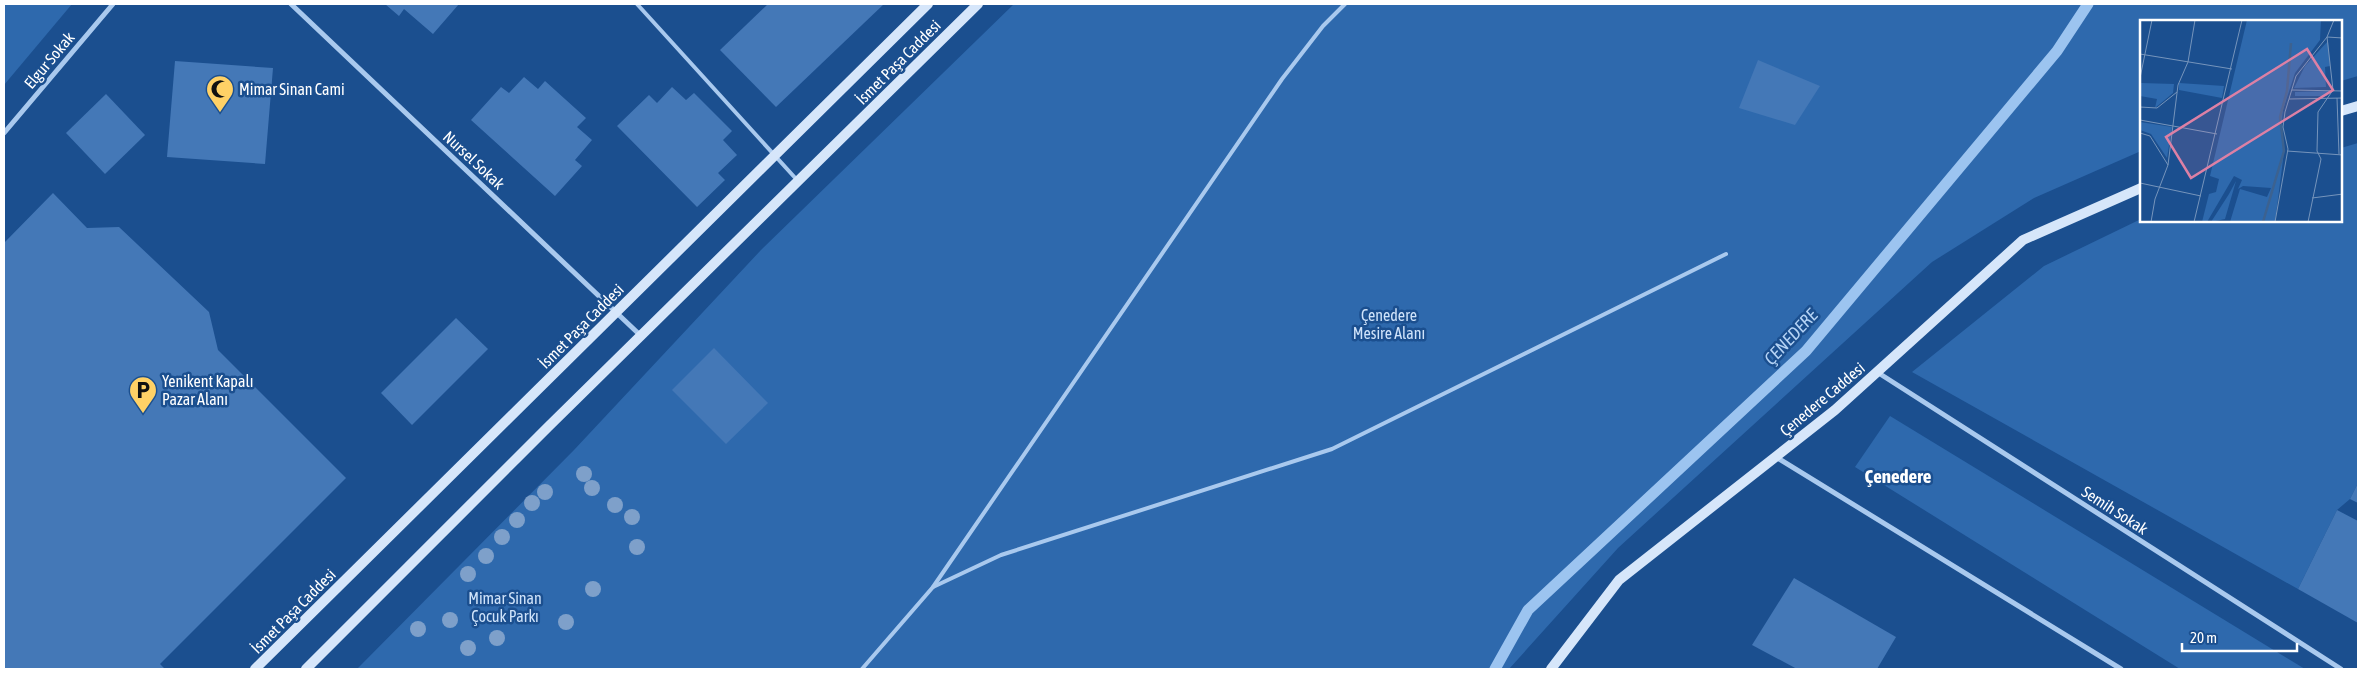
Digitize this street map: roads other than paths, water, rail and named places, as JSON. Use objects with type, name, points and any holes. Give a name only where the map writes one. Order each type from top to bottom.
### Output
[{"type":"main road","name":"İsmet Paşa Caddesi","points":[[255,669],[928,4]]},
{"type":"main road","name":"İsmet Paşa Caddesi","points":[[306,669],[640,335],[978,4]]},
{"type":"main road","points":[[2342,111],[2358,106]]},
{"type":"main road","name":"Çenedere Caddesi","points":[[1551,669],[1619,580],[1835,410],[2023,240],[2140,188]]},
{"type":"street","name":"Elgur Sokak","points":[[4,133],[114,4]]},
{"type":"street","name":"Nursel Sokak","points":[[290,4],[640,335]]},
{"type":"street","name":"Semih Sokak","points":[[1877,372],[2341,669]]},
{"type":"street","points":[[1775,457],[2121,669]]},
{"type":"lane","points":[[637,4],[798,182]]},
{"type":"lane","points":[[862,669],[933,587],[1282,79],[1323,26],[1345,4]]},
{"type":"lane","points":[[933,587],[1002,555],[1332,449],[1726,254]]},
{"type":"waterway","name":"ÇENEDERE","points":[[1495,669],[1528,610],[1806,351],[2057,51],[2088,4]]},
{"type":"place","name":"Mimar Sinan Cami","points":[[220,113]]},
{"type":"place","name":"Yenikent Kapalı Pazar Alanı","points":[[143,414]]},
{"type":"district","name":"Çenedere","points":[[1898,476]]},
{"type":"park label","name":"Çenedere Mesire Alanı","points":[[1389,324]]},
{"type":"park label","name":"Mimar Sinan Çocuk Parkı","points":[[505,607]]}]
